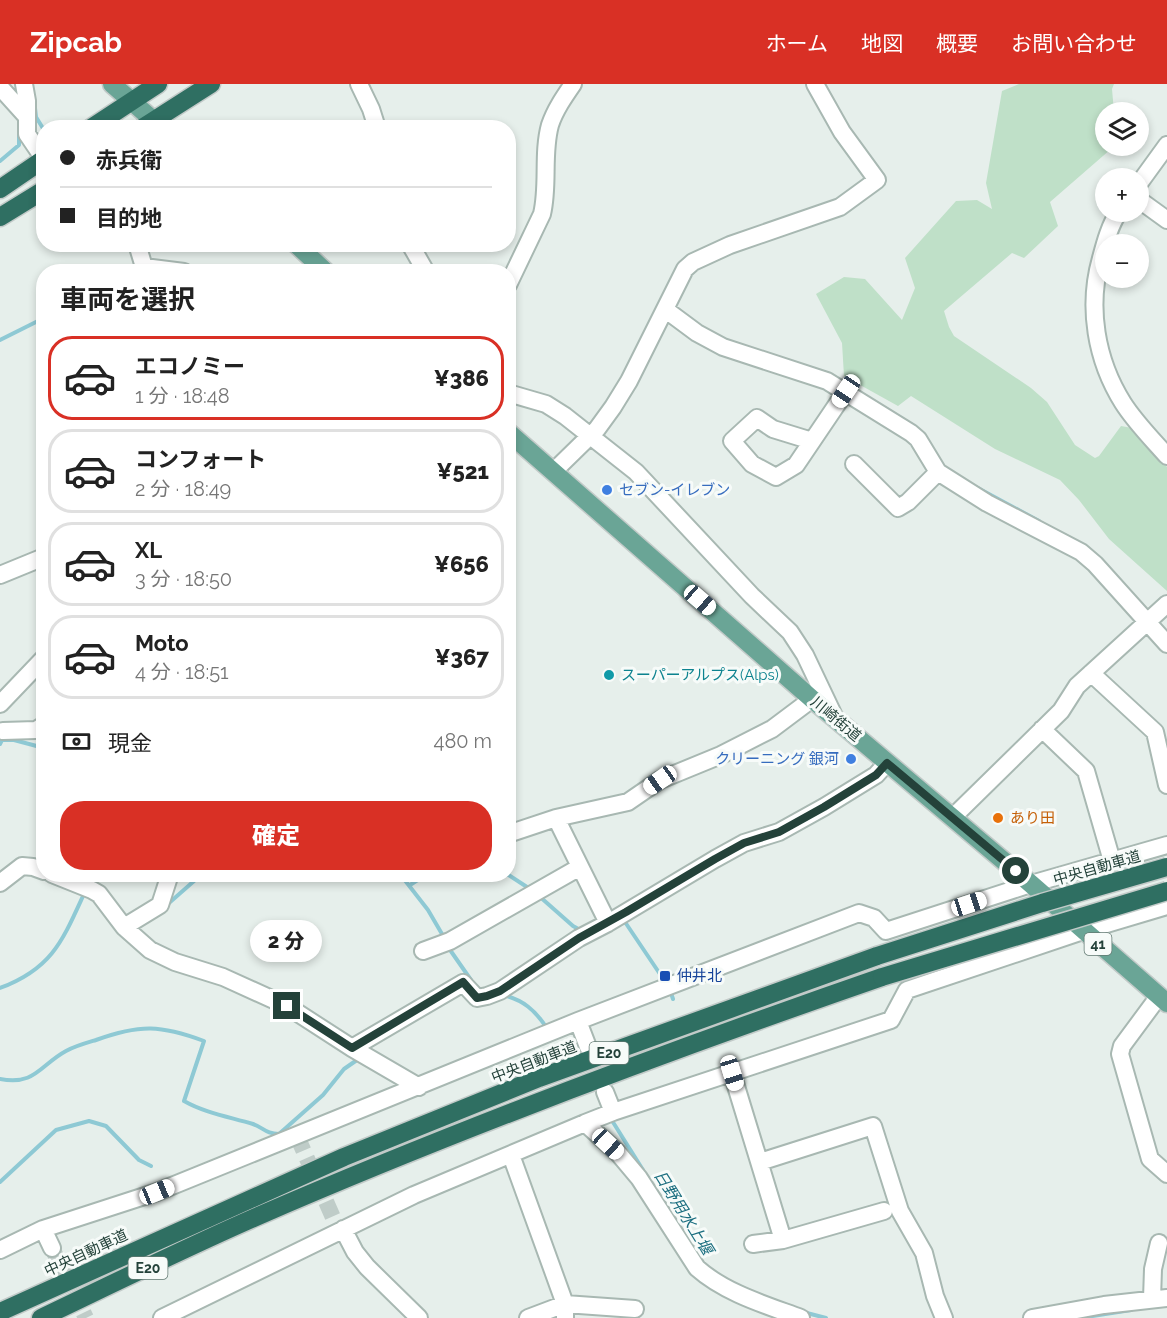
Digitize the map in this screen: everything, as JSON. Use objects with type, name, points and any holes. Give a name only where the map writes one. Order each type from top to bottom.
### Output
[{"type":"highway","points":[[103,120],[158,84]]},
{"type":"highway","points":[[159,120],[211,84]]},
{"type":"highway","points":[[0,189],[36,164]]},
{"type":"highway","points":[[0,217],[36,195]]},
{"type":"highway","name":"中央自動車道","points":[[0,1312],[205,1218],[366,1148],[539,1078],[877,956],[1042,903],[1167,867]]},
{"type":"highway","name":"E20","points":[[41,1318],[255,1217],[609,1074],[882,977],[1167,891]]},
{"type":"main road","points":[[112,84],[132,101],[148,120]]},
{"type":"main road","points":[[304,252],[317,264]]},
{"type":"main road","name":"川崎街道","points":[[516,439],[812,699],[953,817],[1163,999]]},
{"type":"street","points":[[24,84],[27,101],[27,134],[36,147]]},
{"type":"street","points":[[359,84],[374,120]]},
{"type":"street","points":[[516,268],[542,214],[545,201],[550,125],[573,84]]},
{"type":"street","points":[[554,471],[597,429],[619,399],[685,269],[693,262],[730,245],[840,207],[877,180],[842,132],[815,84]]},
{"type":"street","points":[[0,87],[27,117]]},
{"type":"street","points":[[1149,170],[1167,145]]},
{"type":"street","points":[[1149,207],[1167,219]]},
{"type":"street","points":[[1113,222],[1094,288],[1098,343],[1109,376],[1124,405],[1167,456]]},
{"type":"street","points":[[666,310],[697,333],[723,347],[827,381],[846,391],[918,439],[938,472],[987,503],[1082,552],[1167,644]]},
{"type":"street","points":[[812,441],[846,391]]},
{"type":"street","points":[[516,395],[546,404],[565,416],[636,472],[752,596],[790,632],[805,655],[834,716]]},
{"type":"street","points":[[854,464],[898,508],[908,502],[938,472]]},
{"type":"street","points":[[0,575],[36,560]]},
{"type":"street","points":[[953,817],[1061,711],[1077,686],[1167,604]]},
{"type":"street","points":[[0,704],[36,666]]},
{"type":"street","points":[[1091,673],[1161,731],[1167,785]]},
{"type":"street","points":[[516,831],[556,818],[628,802],[660,780],[721,755],[772,729],[812,699]]},
{"type":"street","points":[[1042,729],[1086,771],[1112,861]]},
{"type":"street","points":[[1,730],[36,730]]},
{"type":"street","points":[[352,1048],[463,982],[477,998],[493,993],[579,938],[724,853],[744,843],[779,832],[824,807],[876,775],[887,763]]},
{"type":"street","points":[[556,818],[608,923]]},
{"type":"street","points":[[886,931],[1031,884],[1167,845]]},
{"type":"street","points":[[0,883],[22,866],[36,869]]},
{"type":"street","points":[[428,944],[450,941],[580,867]]},
{"type":"street","points":[[71,882],[99,894],[124,927],[150,950],[175,962],[223,977],[287,1006],[352,1048],[419,1087]]},
{"type":"street","points":[[124,927],[160,905],[167,882]]},
{"type":"street","points":[[162,1318],[414,1195],[585,1123],[891,1020],[907,990],[1083,931],[1167,906]]},
{"type":"street","points":[[0,1251],[43,1229],[157,1192],[578,1021],[859,913],[874,918],[886,931],[907,990]]},
{"type":"street","points":[[1163,999],[1122,1046],[1120,1054],[1150,1159],[1167,1174]]},
{"type":"street","points":[[578,1021],[588,1047]]},
{"type":"street","points":[[732,1073],[783,1240]]},
{"type":"street","points":[[605,1092],[613,1112]]},
{"type":"street","points":[[585,1123],[618,1153],[639,1178],[697,1268],[705,1275],[742,1294],[801,1318]]},
{"type":"street","points":[[760,1162],[873,1126],[900,1211],[924,1253],[935,1296],[944,1318]]},
{"type":"street","points":[[511,1155],[565,1311]]},
{"type":"street","points":[[753,1244],[783,1240],[884,1211]]},
{"type":"street","points":[[43,1229],[51,1248]]},
{"type":"street","points":[[343,1229],[355,1252],[367,1267],[419,1318]]},
{"type":"street","points":[[1032,1318],[1160,1299],[1153,1269],[1159,1243]]},
{"type":"street","points":[[528,1318],[565,1311],[635,1309]]},
{"type":"green space","points":[[1019,84],[1114,84],[1113,102],[1095,102],[1095,156],[1103,156],[1050,202],[1058,226],[1024,258],[1012,253],[944,311],[949,327],[954,336],[1031,388],[1047,402],[1075,445],[1095,458],[1099,456],[1121,426],[1132,428],[1167,467],[1167,591],[1109,539],[1079,500],[1060,480],[995,449],[911,396],[898,406],[844,376],[842,343],[816,294],[844,277],[865,279],[902,320],[915,288],[905,258],[956,201],[977,200],[992,209],[986,183],[1002,91]]},
{"type":"waterway","points":[[35,108],[38,120]]},
{"type":"waterway","points":[[0,161],[19,145],[19,134]]},
{"type":"waterway","points":[[0,340],[36,322]]},
{"type":"waterway","points":[[883,407],[915,427]]},
{"type":"waterway","points":[[974,486],[1039,521]]},
{"type":"waterway","name":"日野用水上堰","points":[[0,744],[2,740],[14,740],[36,746]]},
{"type":"waterway","points":[[516,880],[530,889]]},
{"type":"waterway","points":[[169,903],[193,882]]},
{"type":"waterway","name":"日野用水上堰","points":[[406,882],[428,910],[442,934]]},
{"type":"waterway","points":[[410,885],[415,882]]},
{"type":"waterway","points":[[0,988],[32,972],[53,952],[83,896]]},
{"type":"waterway","points":[[539,896],[573,926],[582,931]]},
{"type":"waterway","points":[[622,923],[625,922],[666,983]]},
{"type":"waterway","name":"日野用水上堰","points":[[448,947],[471,980]]},
{"type":"waterway","name":"日野用水上堰","points":[[503,995],[522,1003],[533,1011],[546,1027],[549,1026]]},
{"type":"waterway","points":[[0,1079],[21,1080],[29,1077],[69,1049],[125,1031],[163,1029],[204,1041],[184,1101],[209,1112],[279,1134],[323,1095],[344,1069],[357,1060]]},
{"type":"waterway","name":"日野用水上堰","points":[[611,1119],[643,1170]]},
{"type":"waterway","points":[[0,1182],[56,1130],[89,1121],[106,1126],[139,1160],[151,1166]]},
{"type":"waterway","name":"日野用水上堰","points":[[1080,1318],[1131,1310]]},
{"type":"waterway","name":"日野用水上堰","points":[[803,1312],[826,1318]]},
{"type":"tunnel","points":[[297,1136],[339,1231]]},
{"type":"tunnel","points":[[52,1248],[86,1318]]},
{"type":"place","name":"セブン-イレブン","points":[[607,490]]},
{"type":"place","name":"スーパーアルプス(Alps)","points":[[609,675]]},
{"type":"place","name":"クリーニング 銀河","points":[[851,759]]},
{"type":"place","name":"あり田","points":[[998,818]]},
{"type":"place","name":"仲井北","points":[[665,976]]},
{"type":"route","points":[[287,1006],[352,1048],[463,982],[477,998],[500,991],[579,938],[715,859],[744,843],[779,832],[824,807],[876,775],[887,763],[1016,871]]}]
